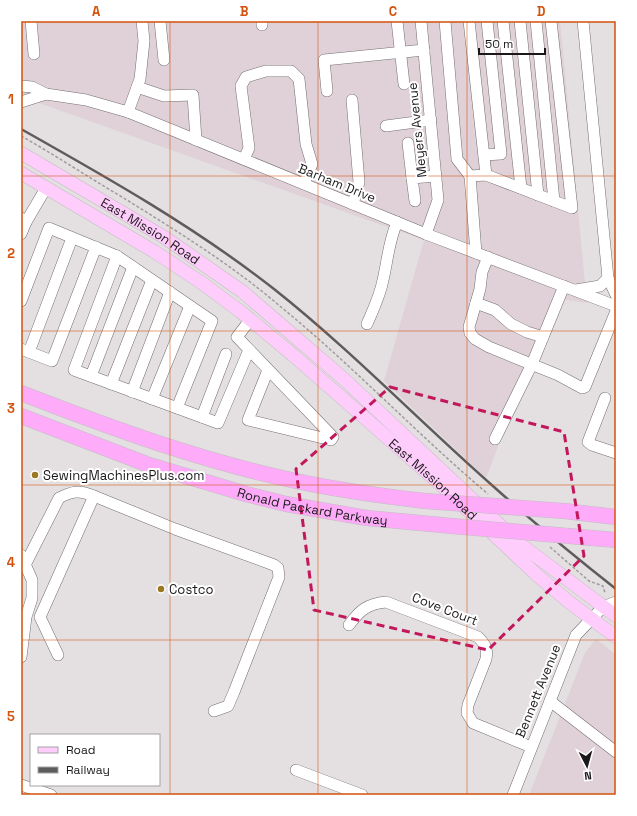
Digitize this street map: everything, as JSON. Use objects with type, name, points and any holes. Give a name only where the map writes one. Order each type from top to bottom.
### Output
[{"type":"highway","name":"Ronald Packard Parkway","points":[[21,393],[102,425],[222,463],[296,481],[333,488],[425,501],[599,516],[616,516]]},
{"type":"highway","name":"Ronald Packard Parkway","points":[[21,416],[149,465],[246,494],[293,505],[367,518],[616,540]]},
{"type":"main road","name":"East Mission Road","points":[[21,153],[164,238],[243,292],[345,380],[520,544],[616,616]]},
{"type":"main road","name":"East Mission Road","points":[[21,173],[155,252],[202,283],[250,320],[293,355],[439,483],[538,576],[616,637]]},
{"type":"main road","points":[[250,320],[257,316],[274,318]]},
{"type":"street","points":[[31,21],[34,54]]},
{"type":"street","points":[[128,112],[140,79],[144,41],[142,21]]},
{"type":"street","points":[[160,21],[164,60]]},
{"type":"street","points":[[397,21],[404,84]]},
{"type":"street","name":"Meyers Avenue","points":[[421,21],[438,200],[426,234]]},
{"type":"street","points":[[445,21],[457,159],[470,176],[476,253]]},
{"type":"street","points":[[469,21],[486,175]]},
{"type":"street","points":[[484,155],[501,154],[487,21]]},
{"type":"street","points":[[503,21],[521,188]]},
{"type":"street","points":[[520,21],[538,195]]},
{"type":"street","points":[[536,21],[554,201]]},
{"type":"street","points":[[470,176],[486,175],[572,208],[551,21]]},
{"type":"street","points":[[582,21],[608,278],[616,295]]},
{"type":"street","points":[[327,91],[324,60],[424,50]]},
{"type":"street","points":[[244,159],[249,148],[241,86],[246,77],[266,72],[291,71],[299,79],[306,144],[312,164],[304,184]]},
{"type":"street","name":"Barham Drive","points":[[21,86],[32,87],[46,94],[86,100],[128,112],[426,234],[616,306]]},
{"type":"street","points":[[137,87],[164,96],[193,95],[196,140]]},
{"type":"street","name":"Barham Drive","points":[[21,102],[46,94]]},
{"type":"street","points":[[352,100],[359,182],[353,204]]},
{"type":"street","points":[[386,126],[431,120]]},
{"type":"street","points":[[408,144],[415,201]]},
{"type":"street","points":[[412,178],[436,176]]},
{"type":"street","points":[[21,234],[24,220],[46,188]]},
{"type":"street","points":[[367,324],[375,307],[383,282],[388,251],[397,222]]},
{"type":"street","points":[[21,301],[49,228],[118,256],[133,266],[212,321],[177,408]]},
{"type":"street","points":[[72,238],[25,350],[52,361],[96,247]]},
{"type":"street","points":[[118,256],[74,370],[218,423],[249,350]]},
{"type":"street","points":[[488,257],[482,272],[480,289],[469,327],[470,333],[475,339],[489,347],[532,364],[582,388],[585,387],[616,311]]},
{"type":"street","points":[[91,376],[133,266]]},
{"type":"street","points":[[576,290],[600,286],[608,278]]},
{"type":"street","points":[[111,384],[152,280]]},
{"type":"street","points":[[495,439],[532,364],[564,286]]},
{"type":"street","points":[[132,392],[170,292]]},
{"type":"street","points":[[476,303],[499,312],[503,318],[516,327],[543,337]]},
{"type":"street","points":[[152,399],[190,306]]},
{"type":"street","points":[[250,320],[237,337],[333,437],[331,440],[248,420],[268,370]]},
{"type":"street","points":[[202,417],[226,354]]},
{"type":"street","points":[[605,398],[588,442],[592,445],[616,452]]},
{"type":"street","points":[[21,657],[26,616],[32,598],[32,580],[23,560],[59,498],[70,492],[84,492],[175,529],[274,565],[278,568],[279,576],[228,706],[214,711]]},
{"type":"street","points":[[58,655],[40,617],[94,496]]},
{"type":"street","name":"Cove Court","points":[[349,625],[366,607],[374,603],[386,602],[478,637],[485,644],[487,652],[486,660],[468,705],[467,713],[473,723],[531,747]]},
{"type":"street","points":[[603,607],[616,602]]},
{"type":"street","name":"Bennett Avenue","points":[[517,794],[531,747],[576,635],[603,607]]},
{"type":"street","points":[[550,701],[616,752]]},
{"type":"street","points":[[296,770],[362,795]]},
{"type":"street","points":[[21,785],[46,794]]},
{"type":"highlighted area","points":[[390,387],[564,432],[584,556],[488,650],[314,610],[296,469]]},
{"type":"shaded area","points":[[21,21],[560,21],[588,303],[554,298],[486,478],[384,381],[424,240],[21,96]]},
{"type":"shaded area","points":[[596,639],[616,655],[616,795],[529,795],[585,653]]},
{"type":"railway","points":[[21,129],[182,224],[244,266],[274,289],[303,312],[358,361],[509,500],[554,539],[616,589]]},
{"type":"place","name":"SewingMachinesPlus.com","points":[[35,475]]},
{"type":"place","name":"Costco","points":[[161,589]]}]
